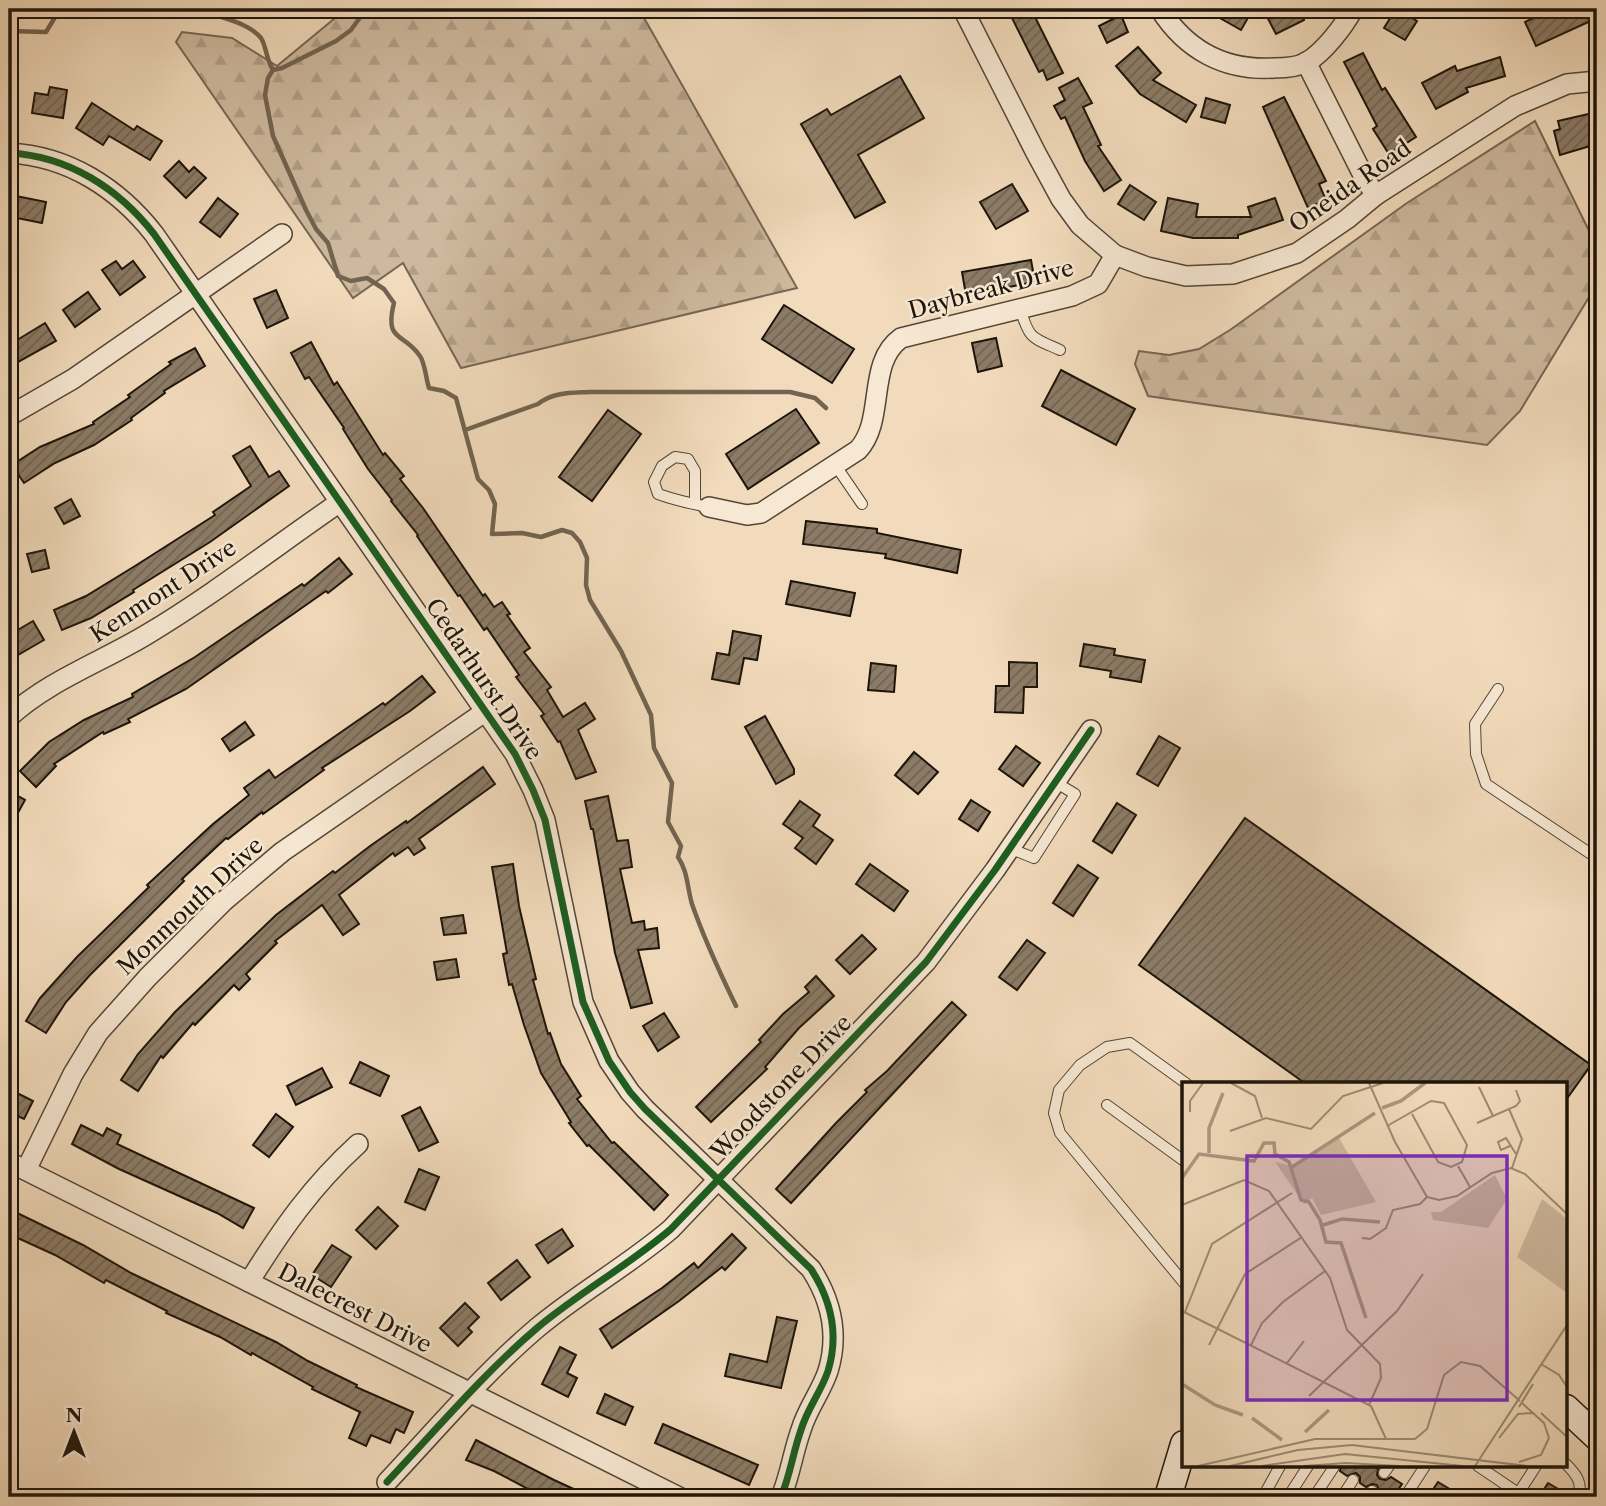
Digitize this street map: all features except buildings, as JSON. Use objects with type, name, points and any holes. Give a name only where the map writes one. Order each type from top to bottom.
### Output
[{"type":"street","name":"Oneida Road","points":[[963,9],[1061,199],[1080,225],[1115,254],[1147,267],[1186,276],[1233,274],[1297,253],[1347,219],[1376,195],[1515,106],[1567,84],[1597,81]]},
{"type":"street","points":[[1160,9],[1181,37],[1208,57],[1235,66],[1261,69],[1283,68],[1306,62],[1330,41],[1353,9]]},
{"type":"street","points":[[1306,62],[1366,181],[1376,195]]},
{"type":"street","name":"Cedarhurst Drive","points":[[9,152],[55,161],[92,177],[115,193],[142,218],[515,754],[545,820],[583,1002],[599,1043],[630,1092],[811,1269],[822,1286],[833,1327],[833,1346],[827,1373],[800,1431],[781,1497]]},
{"type":"street","points":[[9,416],[73,379],[282,234]]},
{"type":"street","name":"Daybreak Drive","points":[[702,506],[755,515],[858,450],[867,437],[885,358],[893,344],[907,336],[1072,296],[1098,284],[1115,254]]},
{"type":"street","name":"Kenmont Drive","points":[[9,717],[47,688],[149,633],[341,502]]},
{"type":"street","name":"Monmouth Drive","points":[[17,1166],[98,1033],[148,977],[224,901],[282,852],[486,711]]},
{"type":"street","name":"Woodstone Drive","points":[[387,1482],[535,1330],[559,1310],[649,1248],[671,1229],[926,962],[1010,848],[1091,730]]},
{"type":"street","points":[[249,1282],[281,1230],[306,1197],[358,1144]]},
{"type":"street","name":"Dalecrest Drive","points":[[17,1166],[679,1497]]},
{"type":"street","points":[[1568,1410],[1597,1437]]},
{"type":"street","points":[[1168,1497],[1182,1451]]},
{"type":"lane","points":[[1020,309],[1032,338],[1060,350]]},
{"type":"lane","points":[[675,457],[688,459],[695,471],[702,506],[658,494],[654,482],[662,466],[675,457]]},
{"type":"lane","points":[[836,466],[862,504]]},
{"type":"lane","points":[[1498,690],[1475,724],[1476,754],[1486,784],[1597,858]]},
{"type":"lane","points":[[1182,1281],[1060,1133],[1054,1113],[1059,1090],[1080,1065],[1107,1048],[1130,1043],[1184,1082]]},
{"type":"lane","points":[[1107,1105],[1182,1160]]},
{"type":"lane","points":[[1568,1466],[1581,1485],[1578,1497]]},
{"type":"lane","points":[[1263,1497],[1279,1468]]},
{"type":"lane","points":[[1288,1497],[1307,1468]]},
{"type":"lane","points":[[1314,1497],[1333,1468]]},
{"type":"lane","points":[[1405,1497],[1424,1468]]},
{"type":"lane","points":[[1481,1468],[1519,1495],[1535,1468]]},
{"type":"lane","points":[[1342,1497],[1353,1479]]},
{"type":"green space","points":[[346,9],[639,9],[797,288],[461,368],[403,263],[353,298],[176,42],[182,32],[232,38],[277,66]]},
{"type":"green space","points":[[1535,121],[1597,247],[1597,284],[1520,411],[1487,445],[1148,396],[1135,364],[1139,351],[1169,355],[1199,349],[1230,330],[1407,203]]},
{"type":"waterway","points":[[9,31],[46,32],[60,9]]},
{"type":"waterway","points":[[198,9],[255,32],[263,41],[273,70]]},
{"type":"waterway","points":[[366,9],[351,30],[336,41],[273,70],[268,78],[265,95],[273,136],[306,210],[316,229],[328,243],[338,276],[351,281],[367,278],[384,289],[394,303],[394,331],[420,356],[429,388],[444,391],[456,398],[478,479],[489,490],[495,504],[492,534],[522,533],[541,537],[562,530],[572,533],[580,542],[587,558],[586,585],[590,600],[621,651],[651,715],[654,748],[672,783],[668,822],[681,846],[678,857],[684,868],[692,904],[702,930],[736,1006]]},
{"type":"waterway","points":[[465,430],[538,404],[550,397],[589,392],[790,392],[815,398],[826,408]]},
{"type":"cycle path","points":[[9,153],[51,160],[90,177],[124,202],[154,234],[515,754],[545,820],[583,1002],[609,1061],[645,1109],[811,1269],[818,1281],[831,1318],[831,1358],[825,1379],[804,1422],[781,1497]]},
{"type":"cycle path","points":[[387,1482],[479,1383],[537,1328],[671,1229],[926,962],[995,870],[1091,730]]}]
